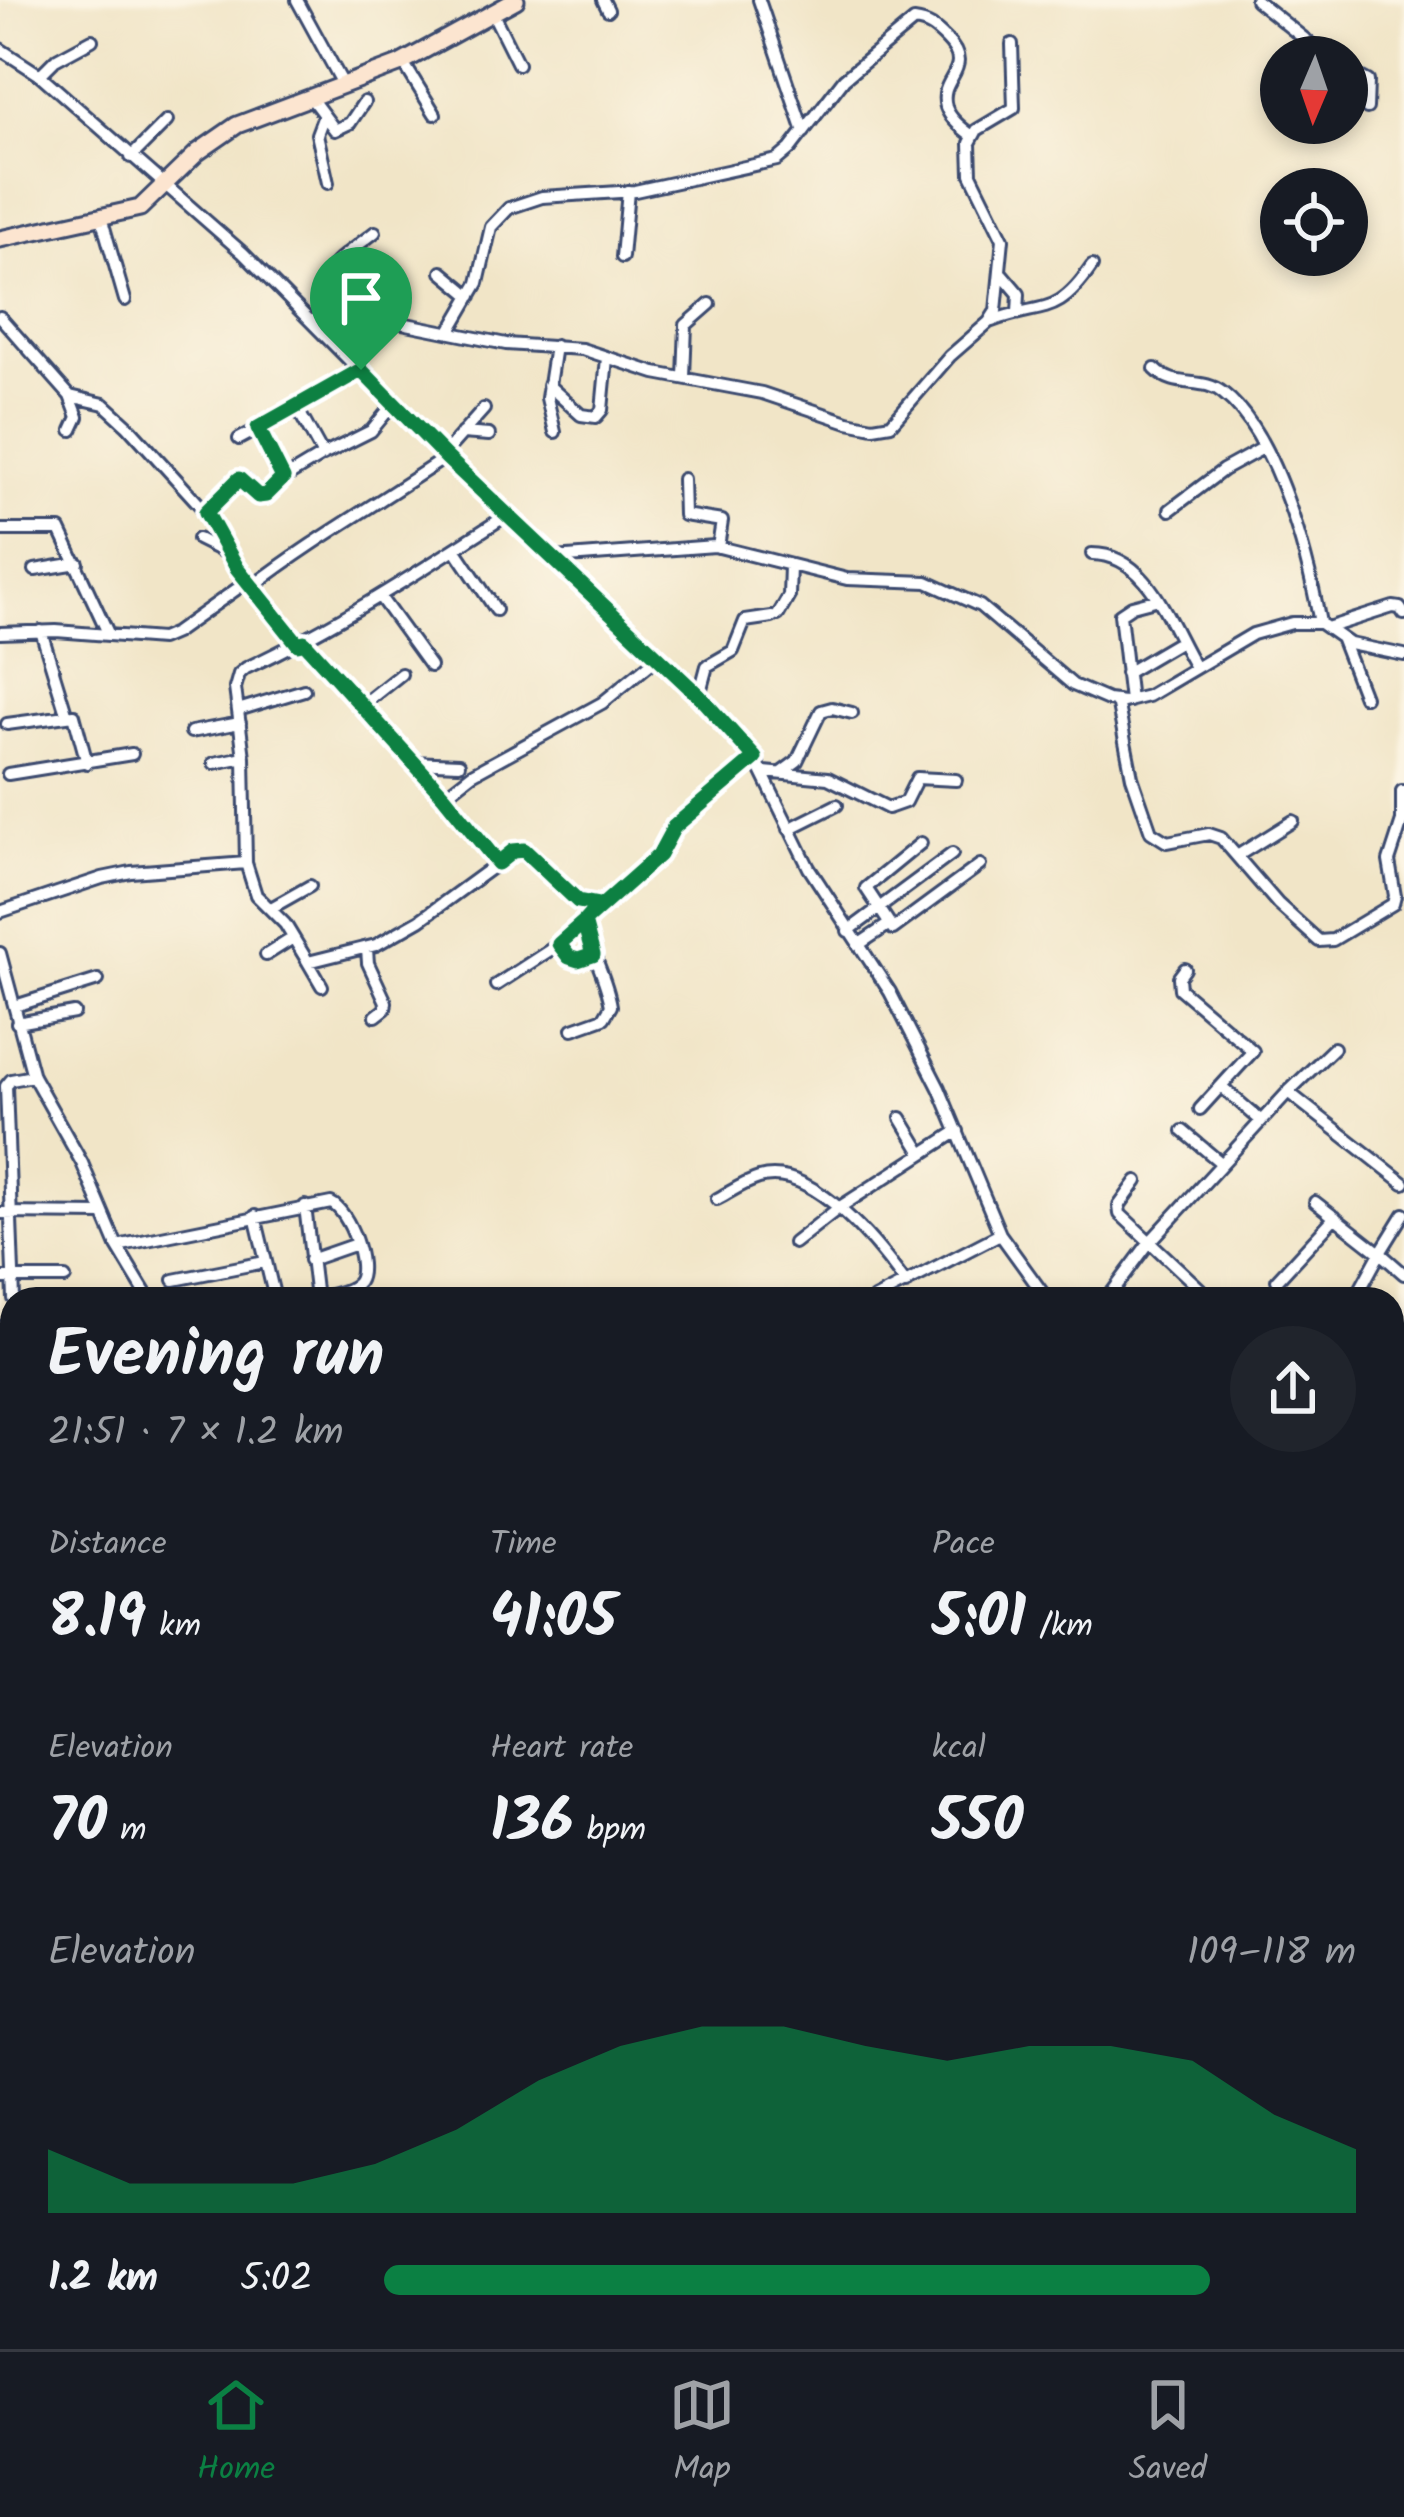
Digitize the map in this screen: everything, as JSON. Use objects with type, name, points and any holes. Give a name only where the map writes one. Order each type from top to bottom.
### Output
[{"type":"street","points":[[297,0],[345,87]]},
{"type":"street","points":[[0,238],[140,208],[198,152],[237,125],[403,62],[516,0]]},
{"type":"street","points":[[759,0],[804,132]]},
{"type":"street","points":[[1256,0],[1301,36]]},
{"type":"street","points":[[493,14],[518,64]]},
{"type":"street","points":[[316,318],[362,315],[506,344],[582,349],[655,373],[762,393],[848,422],[883,426],[898,419],[950,356],[989,322],[1000,302],[1003,239],[971,174],[971,135],[947,112],[945,102],[958,65],[957,50],[934,27],[920,21],[908,24],[844,80],[777,160],[628,191],[542,197],[501,213],[491,227],[482,273],[450,331]]},
{"type":"street","points":[[40,74],[92,40]]},
{"type":"street","points":[[971,135],[1014,109],[1012,44]]},
{"type":"street","points":[[0,49],[40,74],[316,318],[445,456],[699,696],[755,758],[789,829],[890,992],[958,1131],[1000,1234],[1038,1287]]},
{"type":"street","points":[[403,62],[435,114]]},
{"type":"street","points":[[311,98],[322,118],[332,128],[341,129],[364,102]]},
{"type":"street","points":[[322,118],[317,134],[328,183]]},
{"type":"street","points":[[131,157],[167,122]]},
{"type":"street","points":[[622,257],[628,191]]},
{"type":"street","points":[[100,217],[124,300]]},
{"type":"street","points":[[316,318],[328,269],[375,232]]},
{"type":"street","points":[[989,322],[1038,312],[1062,301],[1092,266]]},
{"type":"street","points":[[442,272],[471,296]]},
{"type":"street","points":[[1002,274],[1019,294],[1018,313]]},
{"type":"street","points":[[684,377],[686,325],[710,304]]},
{"type":"street","points":[[0,317],[70,396],[78,417],[72,430]]},
{"type":"street","points":[[555,346],[547,398],[555,432]]},
{"type":"street","points":[[548,385],[581,415],[596,417],[602,410],[608,358]]},
{"type":"street","points":[[1155,369],[1169,381],[1209,386],[1226,394],[1263,448],[1286,495],[1324,626]]},
{"type":"street","points":[[239,439],[361,370]]},
{"type":"street","points":[[70,396],[112,410],[206,512],[227,554],[250,584],[444,796],[498,863]]},
{"type":"street","points":[[206,512],[236,480],[245,481],[263,496],[283,478],[371,431],[394,403]]},
{"type":"street","points":[[297,408],[323,455]]},
{"type":"street","points":[[0,633],[168,638],[383,501],[445,456],[484,409]]},
{"type":"street","points":[[258,428],[283,478]]},
{"type":"street","points":[[462,433],[489,435]]},
{"type":"street","points":[[1170,510],[1223,470],[1263,448]]},
{"type":"street","points":[[683,478],[684,514],[724,524],[718,547]]},
{"type":"street","points":[[322,986],[293,938],[256,895],[246,863],[244,757],[235,688],[239,674],[380,597],[507,515]]},
{"type":"street","points":[[0,530],[57,529],[108,633]]},
{"type":"street","points":[[198,539],[227,554]]},
{"type":"street","points":[[553,559],[718,547],[847,579],[910,580],[943,587],[980,606],[1073,685],[1092,696],[1123,701],[1148,696],[1269,627],[1304,622],[1324,626],[1342,640],[1404,655]]},
{"type":"street","points":[[455,549],[496,610]]},
{"type":"street","points":[[1093,554],[1118,557],[1143,578],[1195,668]]},
{"type":"street","points":[[35,570],[77,563]]},
{"type":"street","points":[[699,696],[707,666],[733,651],[745,621],[775,616],[790,596],[790,566]]},
{"type":"street","points":[[380,597],[430,666]]},
{"type":"street","points":[[1155,599],[1120,614],[1132,777],[1151,832],[1168,842],[1216,835],[1313,937],[1333,940],[1393,904],[1389,861],[1402,821],[1402,791]]},
{"type":"street","points":[[1324,626],[1393,607],[1404,614]]},
{"type":"street","points":[[41,631],[67,716]]},
{"type":"street","points":[[1342,640],[1364,697]]},
{"type":"street","points":[[1126,673],[1179,642]]},
{"type":"street","points":[[444,796],[472,774],[602,704],[656,659]]},
{"type":"street","points":[[361,706],[401,674]]},
{"type":"street","points":[[191,732],[304,690]]},
{"type":"street","points":[[782,772],[797,761],[821,711],[852,712]]},
{"type":"street","points":[[7,724],[76,717],[87,763]]},
{"type":"street","points":[[8,774],[132,754]]},
{"type":"street","points":[[214,764],[244,757]]},
{"type":"street","points":[[496,985],[559,944],[635,878],[659,855],[674,827],[755,758]]},
{"type":"street","points":[[412,762],[459,764]]},
{"type":"street","points":[[764,772],[828,778],[888,808],[905,802],[917,778],[956,780]]},
{"type":"street","points":[[789,829],[837,805]]},
{"type":"street","points":[[1237,856],[1293,821]]},
{"type":"street","points":[[922,843],[866,888],[888,925],[897,928],[980,865]]},
{"type":"street","points":[[308,962],[367,949],[420,920],[513,851],[524,850],[578,901],[599,905]]},
{"type":"street","points":[[848,931],[952,854]]},
{"type":"street","points":[[0,912],[131,872],[246,863]]},
{"type":"street","points":[[271,908],[310,886]]},
{"type":"street","points":[[573,1029],[595,1022],[611,1006],[584,922]]},
{"type":"street","points":[[858,945],[888,925]]},
{"type":"street","points":[[266,955],[293,938]]},
{"type":"street","points":[[559,944],[578,960],[593,955]]},
{"type":"street","points":[[367,949],[368,963],[386,1002],[376,1016]]},
{"type":"street","points":[[0,953],[33,1076],[82,1163],[139,1287]]},
{"type":"street","points":[[1185,969],[1179,976],[1180,989],[1253,1051],[1200,1109]]},
{"type":"street","points":[[15,1006],[98,980]]},
{"type":"street","points":[[17,1023],[74,1013]]},
{"type":"street","points":[[595,1022],[597,1040]]},
{"type":"street","points":[[1120,1287],[1148,1244],[1259,1119],[1334,1048]]},
{"type":"street","points":[[33,1076],[11,1080],[7,1086],[7,1278],[65,1278]]},
{"type":"street","points":[[1222,1087],[1259,1119]]},
{"type":"street","points":[[1288,1092],[1404,1183]]},
{"type":"street","points":[[901,1118],[922,1153]]},
{"type":"street","points":[[794,1243],[840,1207],[958,1131]]},
{"type":"street","points":[[1183,1131],[1222,1163]]},
{"type":"street","points":[[716,1199],[758,1178],[773,1176],[800,1183],[840,1207],[906,1284]]},
{"type":"street","points":[[1137,1181],[1119,1211],[1197,1287]]},
{"type":"street","points":[[117,1246],[326,1202],[341,1207],[356,1244],[362,1268],[357,1284],[348,1287]]},
{"type":"street","points":[[1315,1202],[1404,1274]]},
{"type":"street","points":[[305,1206],[313,1287]]},
{"type":"street","points":[[6,1214],[103,1214]]},
{"type":"street","points":[[1362,1287],[1404,1214]]},
{"type":"street","points":[[255,1216],[272,1287]]},
{"type":"street","points":[[1277,1280],[1335,1217]]},
{"type":"street","points":[[900,1287],[1000,1234]]},
{"type":"street","points":[[310,1259],[356,1244]]},
{"type":"street","points":[[174,1280],[266,1262]]},
{"type":"route","points":[[361,370],[258,428],[283,478],[269,493],[258,496],[239,479],[206,512],[227,554],[298,644],[304,642],[444,796],[498,863],[516,849],[524,850],[578,901],[599,905],[584,922],[593,955],[586,959],[569,957],[559,944],[599,905],[659,855],[674,827],[755,758],[699,696],[446,457],[361,370]]}]
